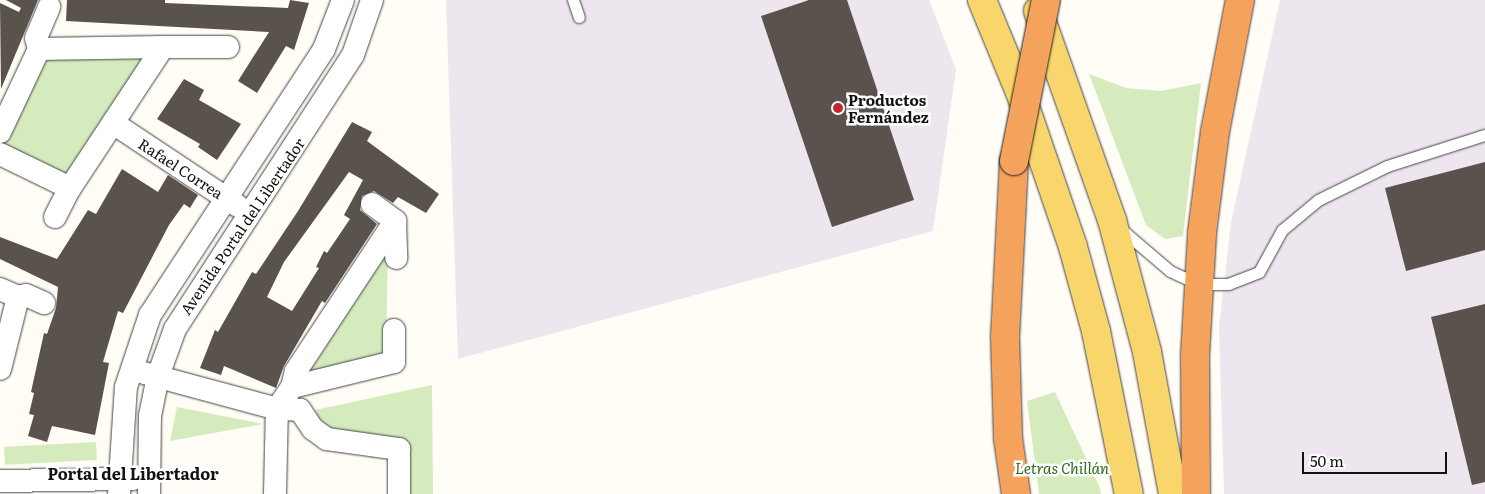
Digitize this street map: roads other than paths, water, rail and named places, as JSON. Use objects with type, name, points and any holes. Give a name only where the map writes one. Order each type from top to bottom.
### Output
[{"type":"highway","points":[[1016,494],[1008,438],[1005,336],[1014,162],[1046,0]]},
{"type":"highway","points":[[1196,494],[1198,284],[1215,132],[1240,0]]},
{"type":"main road","points":[[982,0],[1020,92],[1075,255],[1096,331],[1129,494]]},
{"type":"main road","points":[[1034,0],[1112,220],[1146,352],[1173,494]]},
{"type":"street","name":"Avenida Portal del Libertador","points":[[119,487],[123,414],[130,370],[160,296],[324,49],[343,0]]},
{"type":"street","name":"Avenida Portal del Libertador","points":[[149,486],[150,416],[158,376],[186,306],[250,213],[353,56],[372,0]]},
{"type":"street","points":[[0,132],[39,49],[36,38],[49,6]]},
{"type":"street","points":[[39,49],[228,47]]},
{"type":"street","points":[[54,217],[70,188],[163,48]]},
{"type":"street","name":"Rafael Correa","points":[[113,123],[250,213]]},
{"type":"street","points":[[0,154],[70,188]]},
{"type":"street","points":[[372,204],[395,221]]},
{"type":"street","points":[[395,221],[396,258]]},
{"type":"street","points":[[275,494],[276,409],[292,387],[296,371],[395,221]]},
{"type":"street","points":[[0,368],[9,293],[26,295],[44,303]]},
{"type":"street","points":[[292,387],[394,362],[394,330]]},
{"type":"street","points":[[130,370],[276,409],[300,410],[313,430],[327,439],[399,449],[399,494]]},
{"type":"street","points":[[0,481],[119,487],[149,486]]},
{"type":"lane","points":[[574,0],[579,17]]},
{"type":"lane","points":[[1112,220],[1157,262],[1198,284],[1228,284],[1259,272],[1282,230],[1318,200],[1387,166],[1485,135]]},
{"type":"place","name":"Productos Fernández","points":[[838,108]]},
{"type":"district","name":"Portal del Libertador","points":[[133,473]]},
{"type":"park label","name":"Letras Chillán","points":[[1062,468]]}]
